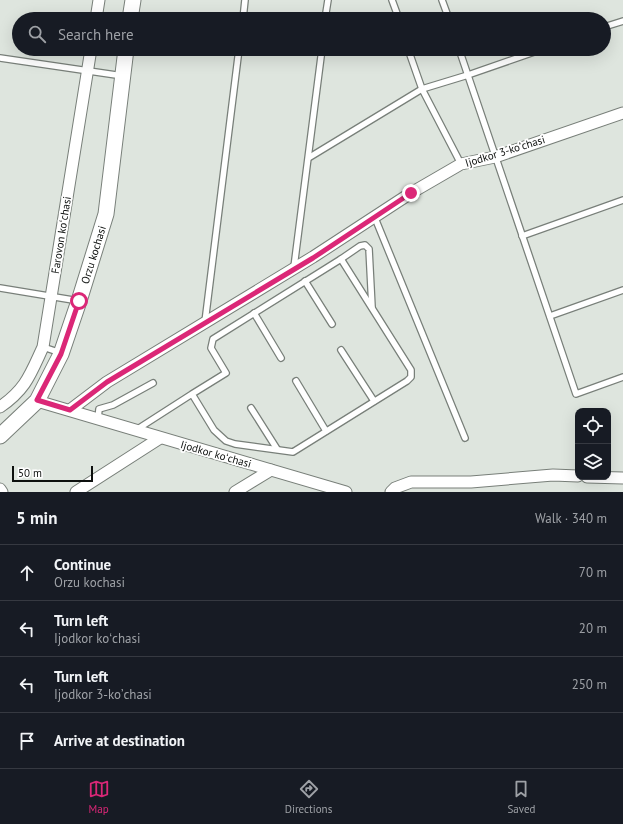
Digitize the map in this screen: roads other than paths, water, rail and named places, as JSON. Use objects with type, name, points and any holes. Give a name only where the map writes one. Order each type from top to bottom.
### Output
[{"type":"main road","points":[[131,12],[133,0]]},
{"type":"main road","name":"Orzu kochasi","points":[[0,436],[37,400],[61,354],[79,301],[106,214],[125,56]]},
{"type":"street","points":[[97,12],[99,0]]},
{"type":"street","name":"Farovon koʻchasi","points":[[0,407],[16,396],[28,380],[43,347],[90,56]]},
{"type":"street","name":"Ijodkor 3-koʼchasi","points":[[70,410],[107,382],[294,268],[411,193],[461,164],[495,157],[623,113]]},
{"type":"street","name":"Ijodkor koʻchasi","points":[[37,400],[160,438],[346,492]]},
{"type":"street","points":[[76,492],[160,438]]},
{"type":"street","name":"Ijodkor koʻchasi","points":[[235,492],[271,470]]},
{"type":"street","points":[[391,492],[395,488],[411,482],[471,482],[553,475],[575,476]]},
{"type":"street","points":[[611,478],[623,478]]},
{"type":"street","points":[[0,488],[2,492]]},
{"type":"lane","points":[[244,12],[245,0]]},
{"type":"lane","points":[[326,12],[328,0]]},
{"type":"lane","points":[[392,0],[396,12]]},
{"type":"lane","points":[[442,0],[446,12]]},
{"type":"lane","points":[[611,25],[623,21]]},
{"type":"lane","points":[[205,322],[238,56]]},
{"type":"lane","points":[[294,268],[310,157],[321,56]]},
{"type":"lane","points":[[410,56],[422,90],[461,164]]},
{"type":"lane","points":[[461,56],[576,394],[623,377]]},
{"type":"lane","points":[[310,157],[422,90],[523,56]]},
{"type":"lane","points":[[0,58],[123,76]]},
{"type":"lane","points":[[522,236],[623,200]]},
{"type":"lane","points":[[374,218],[465,438]]},
{"type":"lane","points":[[136,430],[226,373],[211,348],[213,339],[360,246],[365,245],[369,249],[373,309]]},
{"type":"lane","points":[[192,394],[214,430],[226,441],[235,444],[293,452],[411,377],[411,370],[341,259]]},
{"type":"lane","points":[[305,282],[332,324]]},
{"type":"lane","points":[[0,288],[79,301]]},
{"type":"lane","points":[[550,316],[623,290]]},
{"type":"lane","points":[[254,313],[281,358]]},
{"type":"lane","points":[[43,347],[61,354]]},
{"type":"lane","points":[[341,350],[374,401]]},
{"type":"lane","points":[[296,381],[326,431]]},
{"type":"lane","points":[[98,419],[99,409],[113,405],[153,383]]},
{"type":"lane","points":[[251,408],[277,449]]}]
